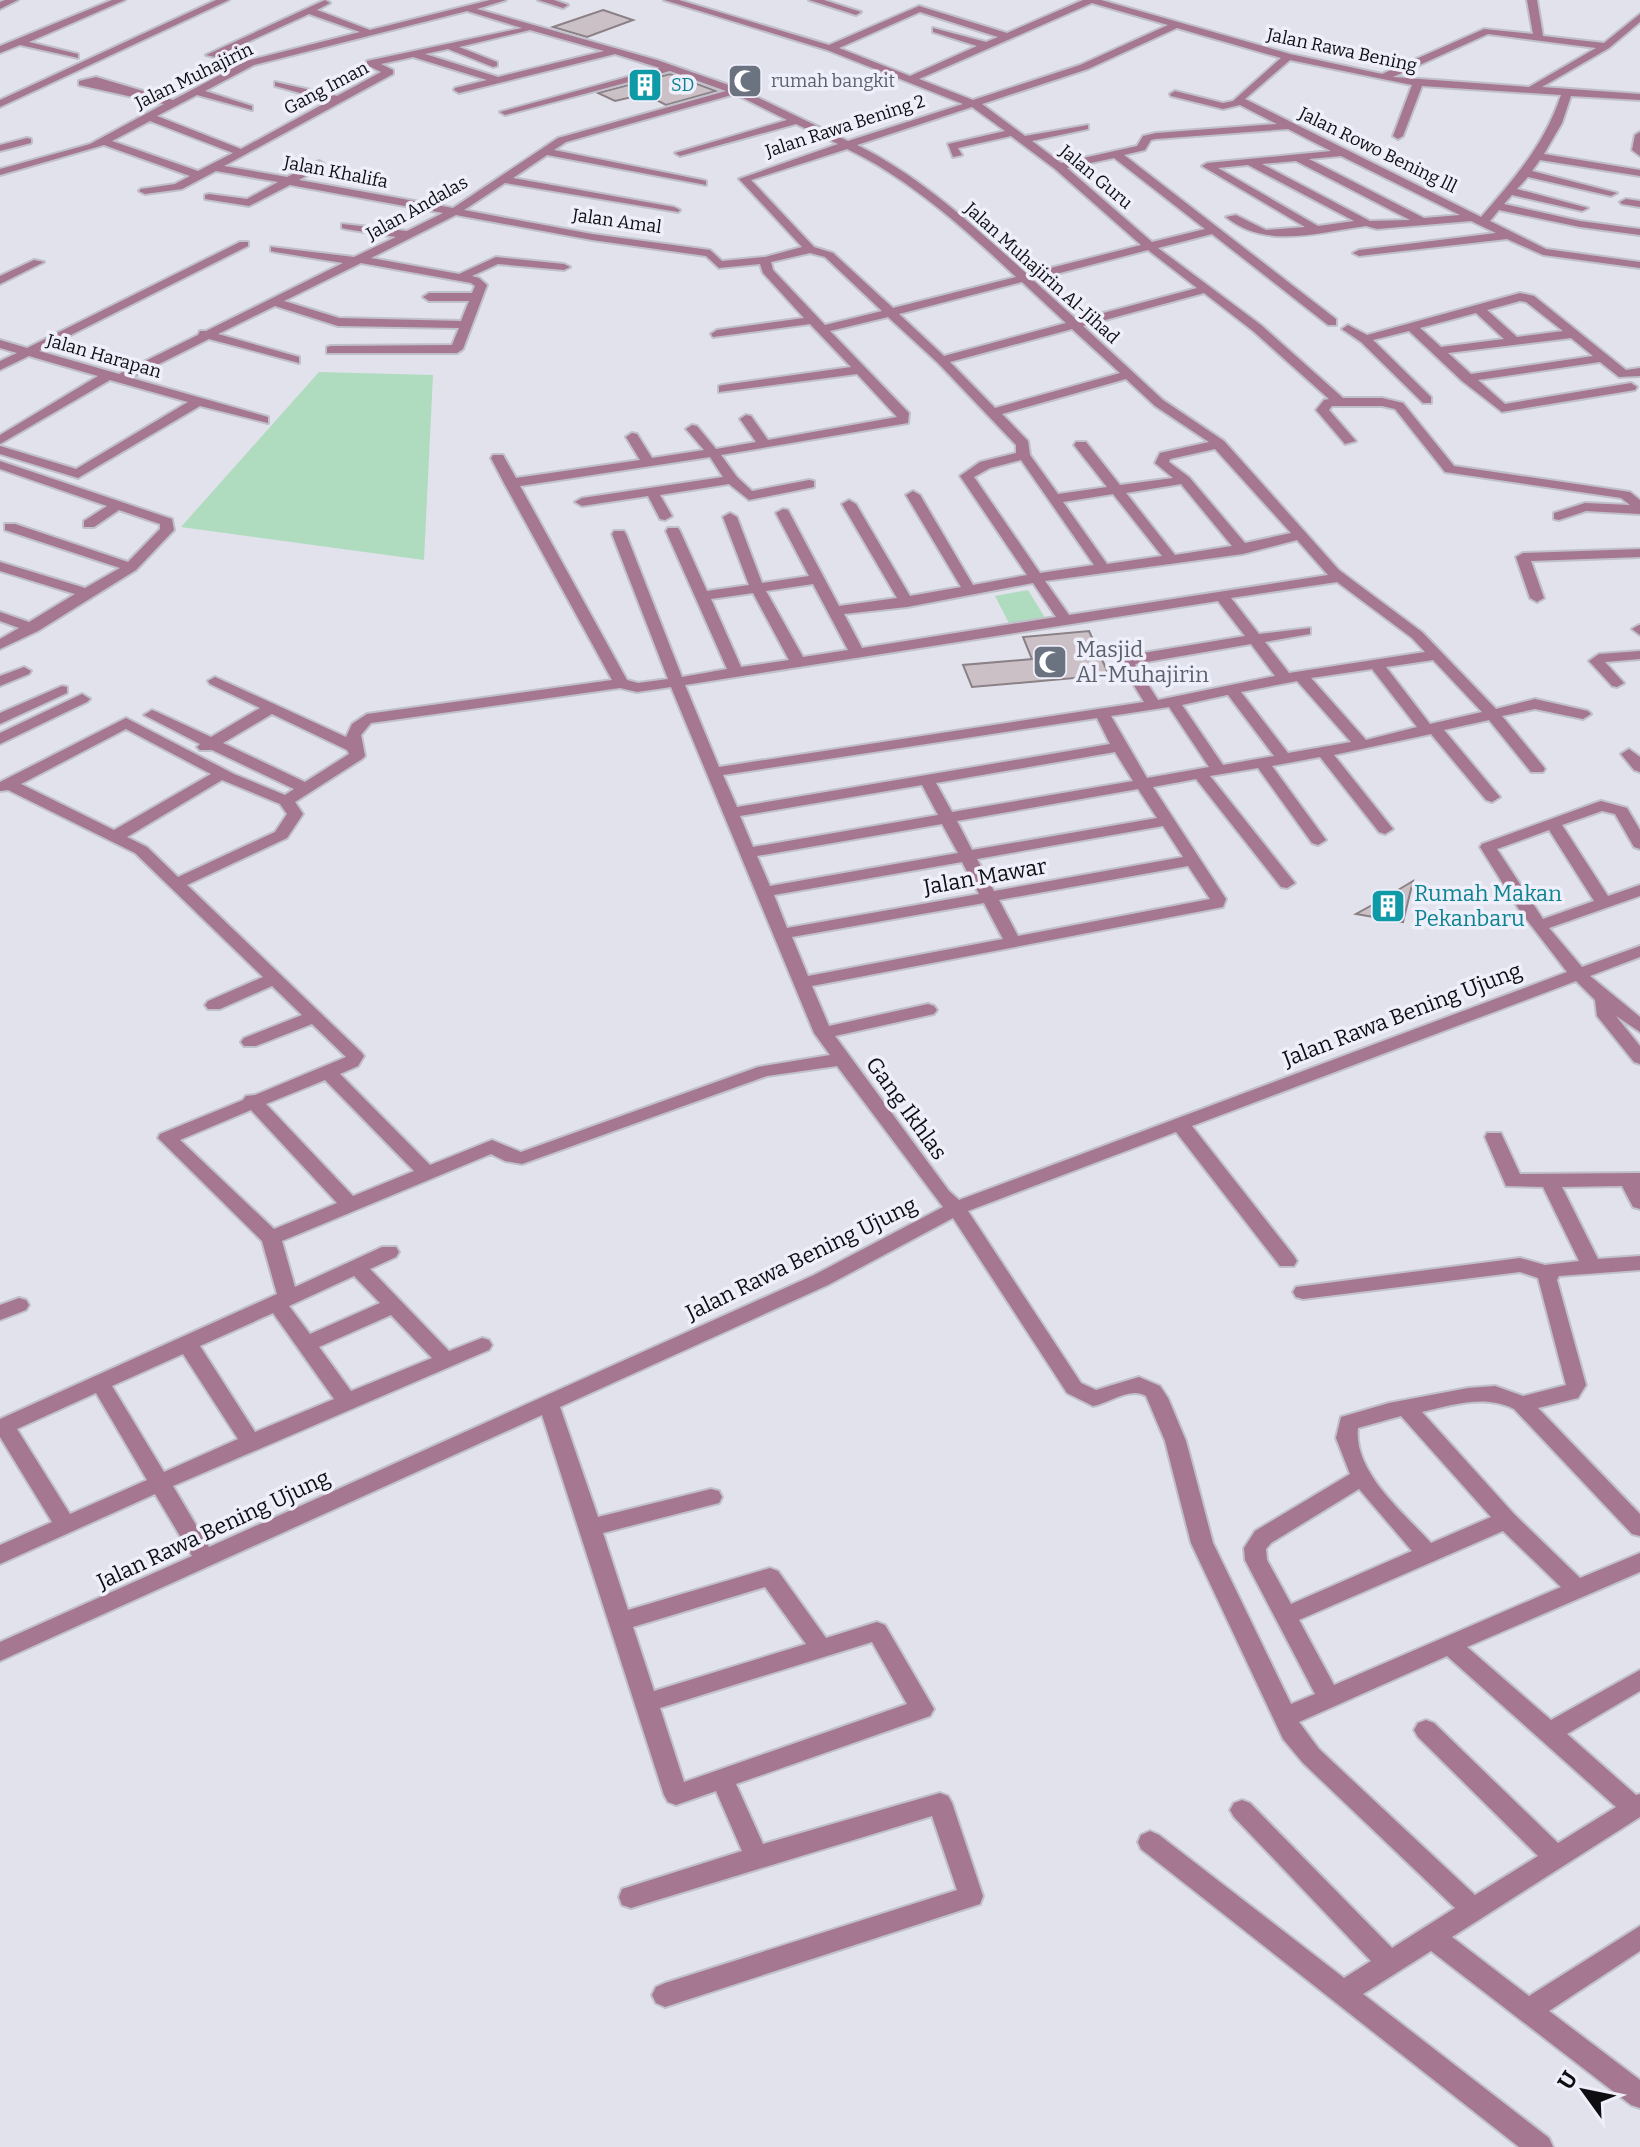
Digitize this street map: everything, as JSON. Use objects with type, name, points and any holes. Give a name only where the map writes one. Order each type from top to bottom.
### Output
[{"type":"street","points":[[0,6],[13,0]]},
{"type":"street","points":[[0,50],[120,0]]},
{"type":"street","points":[[0,104],[224,0]]},
{"type":"street","name":"Jalan Muhajirin","points":[[0,172],[103,141],[250,63],[366,31],[471,10],[501,0]]},
{"type":"street","points":[[543,0],[563,5]]},
{"type":"street","name":"Jalan Guru","points":[[669,0],[830,48],[972,103],[1059,167],[1149,246],[1207,289],[1340,402]]},
{"type":"street","points":[[685,5],[698,0]]},
{"type":"street","points":[[814,0],[856,12]]},
{"type":"street","points":[[913,78],[1091,0]]},
{"type":"street","name":"Jalan Rawa Bening","points":[[1091,0],[1288,57],[1382,78],[1640,97]]},
{"type":"street","points":[[1532,0],[1538,38]]},
{"type":"street","points":[[211,55],[325,3]]},
{"type":"street","points":[[830,48],[919,9],[1008,37]]},
{"type":"street","name":"Jalan Muhajirin Al-Jihad","points":[[471,10],[616,51],[736,91],[885,163],[984,241],[1159,403],[1219,444],[1340,577],[1417,635],[1493,715],[1537,769]]},
{"type":"street","points":[[309,11],[366,31]]},
{"type":"street","points":[[1529,91],[1606,46],[1640,17]]},
{"type":"street","name":"Jalan Rawa Bening 2","points":[[810,249],[744,179],[1084,67],[1176,25]]},
{"type":"street","name":"Gang Iman","points":[[145,191],[174,188],[389,72],[371,63],[532,28]]},
{"type":"street","points":[[936,30],[987,46]]},
{"type":"street","points":[[1382,78],[1484,32],[1606,46]]},
{"type":"street","points":[[19,42],[74,56]]},
{"type":"street","points":[[231,46],[250,63]]},
{"type":"street","points":[[448,46],[493,64]]},
{"type":"street","points":[[459,90],[616,51]]},
{"type":"street","points":[[412,54],[499,81]]},
{"type":"street","points":[[1175,94],[1223,106],[1241,102],[1239,97],[1288,57]]},
{"type":"street","points":[[505,112],[671,68]]},
{"type":"street","points":[[1398,136],[1418,83]]},
{"type":"street","points":[[279,84],[338,100]]},
{"type":"street","points":[[194,91],[248,108]]},
{"type":"street","name":"Jalan Andalas","points":[[0,440],[115,376],[454,212],[562,140],[736,91]]},
{"type":"street","points":[[1248,161],[1377,226],[1478,219],[1496,206],[1525,173],[1557,123],[1567,93]]},
{"type":"street","points":[[138,94],[172,103]]},
{"type":"street","name":"Jalan Rowo Bening lll","points":[[1241,102],[1543,252],[1640,265]]},
{"type":"street","points":[[147,116],[240,152]]},
{"type":"street","points":[[680,153],[798,120]]},
{"type":"street","points":[[1059,167],[1118,156],[1141,148],[1147,138],[1156,136],[1288,126]]},
{"type":"street","points":[[957,155],[952,146],[1084,127]]},
{"type":"street","points":[[1640,135],[1637,150],[1640,153]]},
{"type":"street","points":[[0,148],[27,141]]},
{"type":"street","points":[[103,141],[198,175]]},
{"type":"street","points":[[543,151],[702,183]]},
{"type":"street","points":[[1316,229],[1207,166],[1342,153]]},
{"type":"street","points":[[1118,156],[1332,322]]},
{"type":"street","points":[[1537,156],[1637,172],[1640,161]]},
{"type":"street","points":[[1297,157],[1424,223]]},
{"type":"street","points":[[209,197],[249,203],[319,164]]},
{"type":"street","name":"Jalan Khalifa","points":[[212,167],[454,212]]},
{"type":"street","points":[[1525,173],[1611,193]]},
{"type":"street","points":[[502,179],[674,210]]},
{"type":"street","points":[[1509,191],[1582,208]]},
{"type":"street","points":[[1626,202],[1640,204]]},
{"type":"street","points":[[1496,206],[1570,223],[1640,232]]},
{"type":"street","name":"Jalan Amal","points":[[454,212],[592,237],[710,253],[719,265],[765,260]]},
{"type":"street","points":[[1232,217],[1264,233],[1366,223]]},
{"type":"street","points":[[346,226],[409,235]]},
{"type":"street","points":[[717,334],[764,322],[819,324],[889,312],[1214,230]]},
{"type":"street","points":[[1359,253],[1509,235]]},
{"type":"street","points":[[0,366],[244,244]]},
{"type":"street","points":[[275,249],[461,277],[479,283],[478,297],[460,346],[450,351],[331,350]]},
{"type":"street","points":[[511,483],[765,445],[903,420],[904,416],[767,271],[765,260],[810,249],[829,255],[942,360],[1023,444],[1024,455],[1104,569]]},
{"type":"street","points":[[461,277],[496,260],[564,267]]},
{"type":"street","points":[[0,280],[38,262]]},
{"type":"street","points":[[942,360],[1207,289]]},
{"type":"street","points":[[429,297],[478,297]]},
{"type":"street","points":[[1365,339],[1412,327],[1480,310],[1513,297],[1530,299],[1623,374],[1636,392],[1502,408],[1412,327]]},
{"type":"street","points":[[271,301],[338,322],[467,325]]},
{"type":"street","points":[[1480,310],[1514,341]]},
{"type":"street","points":[[1348,329],[1365,339],[1427,400]]},
{"type":"street","points":[[204,334],[295,360]]},
{"type":"street","points":[[1437,351],[1571,334]]},
{"type":"street","name":"Jalan Harapan","points":[[0,344],[263,420]]},
{"type":"street","points":[[1466,378],[1602,358]]},
{"type":"street","points":[[723,389],[858,370]]},
{"type":"street","points":[[1623,374],[1640,372]]},
{"type":"street","points":[[992,413],[1127,375]]},
{"type":"street","points":[[0,450],[78,474],[198,402]]},
{"type":"street","points":[[1350,441],[1322,410],[1328,403],[1382,402],[1399,406],[1444,462],[1463,473],[1625,495],[1640,508]]},
{"type":"street","points":[[746,419],[765,445]]},
{"type":"street","points":[[692,429],[732,480],[749,496],[809,484]]},
{"type":"street","points":[[632,437],[648,463]]},
{"type":"street","points":[[1219,444],[1165,456],[1162,463],[1184,480],[1243,550]]},
{"type":"street","points":[[1081,445],[1171,559]]},
{"type":"street","points":[[1024,455],[985,465],[967,476],[1065,620]]},
{"type":"street","points":[[498,458],[621,683]]},
{"type":"street","points":[[0,465],[167,522],[167,530],[131,567],[0,645]]},
{"type":"street","points":[[582,502],[732,480]]},
{"type":"street","points":[[1055,499],[1184,480]]},
{"type":"street","points":[[653,493],[665,516]]},
{"type":"street","points":[[913,495],[970,591]]},
{"type":"street","points":[[89,524],[120,504]]},
{"type":"street","points":[[849,504],[907,603]]},
{"type":"street","points":[[1559,516],[1585,507],[1640,508]]},
{"type":"street","points":[[783,513],[858,655]]},
{"type":"street","points":[[730,517],[757,587],[799,664]]},
{"type":"street","points":[[10,527],[131,567]]},
{"type":"street","points":[[673,531],[737,674]]},
{"type":"street","name":"Gang Ikhlas","points":[[619,534],[677,684],[823,1033],[942,1196],[956,1208],[1074,1388],[1085,1396],[1096,1398],[1119,1387],[1144,1386],[1153,1391],[1169,1423],[1201,1542],[1285,1717]]},
{"type":"street","points":[[836,611],[907,603],[1036,578],[1243,550],[1302,535]]},
{"type":"street","points":[[1537,598],[1521,560],[1523,557],[1640,553]]},
{"type":"street","points":[[0,566],[88,594]]},
{"type":"street","points":[[286,801],[357,756],[353,729],[367,719],[621,683],[637,688],[677,684],[1340,577]]},
{"type":"street","points":[[702,596],[818,579]]},
{"type":"street","points":[[1222,596],[1252,639],[1362,745]]},
{"type":"street","points":[[0,616],[33,628]]},
{"type":"street","points":[[1154,706],[1128,664],[1130,659],[1305,631]]},
{"type":"street","points":[[714,772],[1154,706],[1233,692],[1292,676],[1436,655]]},
{"type":"street","points":[[1617,683],[1596,661],[1599,658],[1640,655]]},
{"type":"street","points":[[1376,664],[1492,797]]},
{"type":"street","points":[[0,682],[24,671]]},
{"type":"street","points":[[215,681],[354,747]]},
{"type":"street","points":[[0,719],[62,690]]},
{"type":"street","points":[[1233,692],[1284,759]]},
{"type":"street","points":[[0,739],[82,699]]},
{"type":"street","points":[[1173,702],[1219,771]]},
{"type":"street","points":[[748,853],[1146,786],[1362,745],[1535,704],[1583,714]]},
{"type":"street","points":[[190,757],[271,708]]},
{"type":"street","points":[[802,982],[1217,903],[1218,899],[1195,860],[1119,747],[1102,712]]},
{"type":"street","points":[[152,715],[306,789]]},
{"type":"street","points":[[5,786],[126,723],[222,774],[286,801],[295,814],[281,835],[176,884]]},
{"type":"street","points":[[731,813],[1119,747]]},
{"type":"street","points":[[1324,752],[1385,829]]},
{"type":"street","points":[[1629,754],[1640,767]]},
{"type":"street","points":[[1262,763],[1318,840]]},
{"type":"street","points":[[116,836],[222,774]]},
{"type":"street","points":[[1200,774],[1287,883]]},
{"type":"street","points":[[927,780],[1013,942]]},
{"type":"street","points":[[5,786],[141,850],[355,1056],[352,1062],[252,1100],[167,1138],[271,1238],[282,1301],[306,1344],[348,1402]]},
{"type":"street","points":[[1638,837],[1621,811],[1611,806],[1601,806],[1488,847],[1522,904],[1577,974],[1640,1026]]},
{"type":"street","points":[[765,892],[1166,821]]},
{"type":"street","points":[[1554,825],[1604,903]]},
{"type":"street","name":"Jalan Mawar","points":[[782,934],[1195,860]]},
{"type":"street","points":[[1541,925],[1640,890]]},
{"type":"street","name":"Jalan Rawa Bening Ujung","points":[[0,1652],[821,1280],[956,1208],[1640,951]]},
{"type":"street","points":[[214,1005],[276,978]]},
{"type":"street","points":[[1603,998],[1606,1016],[1640,1058]]},
{"type":"street","points":[[823,1033],[928,1010]]},
{"type":"street","points":[[250,1042],[316,1016]]},
{"type":"street","points":[[271,1238],[492,1146],[512,1157],[522,1158],[764,1071],[842,1059]]},
{"type":"street","points":[[328,1072],[426,1172]]},
{"type":"street","points":[[252,1100],[349,1204]]},
{"type":"street","points":[[1179,1123],[1287,1261]]},
{"type":"street","points":[[1494,1137],[1513,1181],[1634,1180],[1640,1202]]},
{"type":"street","points":[[1550,1182],[1591,1266]]},
{"type":"street","points":[[66,1526],[2,1427],[389,1252]]},
{"type":"street","points":[[1521,1404],[1571,1393],[1576,1385],[1547,1280],[1552,1270],[1640,1263]]},
{"type":"street","points":[[1303,1292],[1520,1265],[1550,1274]]},
{"type":"street","points":[[357,1267],[446,1360]]},
{"type":"street","points":[[306,1344],[395,1305]]},
{"type":"street","points":[[187,1343],[251,1442]]},
{"type":"street","points":[[0,1555],[251,1442],[482,1345]]},
{"type":"street","points":[[100,1383],[205,1559]]},
{"type":"street","points":[[1428,1554],[1362,1477],[1348,1455],[1345,1441],[1348,1423],[1368,1415],[1408,1410],[1477,1394],[1507,1396],[1521,1404],[1640,1528]]},
{"type":"street","points":[[548,1403],[593,1527],[619,1622],[676,1795],[922,1709],[877,1631],[646,1703]]},
{"type":"street","points":[[1408,1410],[1506,1520],[1577,1589]]},
{"type":"street","points":[[1328,1696],[1288,1615],[1256,1560],[1255,1548],[1263,1537],[1362,1477]]},
{"type":"street","points":[[593,1527],[711,1497]]},
{"type":"street","points":[[1288,1615],[1506,1520]]},
{"type":"street","points":[[1474,1910],[1311,1756],[1291,1732],[1285,1717],[1640,1562]]},
{"type":"street","points":[[619,1622],[770,1577],[821,1648]]},
{"type":"street","points":[[1341,1994],[1637,1806],[1448,1644]]},
{"type":"street","points":[[1549,1733],[1640,1679]]},
{"type":"street","points":[[1426,1730],[1556,1857]]},
{"type":"street","points":[[722,1779],[757,1857]]},
{"type":"street","points":[[631,1897],[940,1803],[971,1896],[665,1995]]},
{"type":"street","points":[[1242,1810],[1390,1963]]},
{"type":"street","points":[[1150,1842],[1540,2147]]},
{"type":"street","points":[[1431,1936],[1638,2090]]},
{"type":"street","points":[[1528,2011],[1640,1937]]},
{"type":"green space","points":[[319,372],[433,375],[424,560],[181,527]]},
{"type":"green space","points":[[1028,590],[1047,621],[1011,627],[995,596]]},
{"type":"building","points":[[603,10],[633,20],[587,37],[553,27]]},
{"type":"building","points":[[670,74],[716,91],[666,105],[645,94],[615,101],[598,93]]},
{"type":"building","name":"Masjid Al-Muhajirin","points":[[1089,631],[1109,675],[972,687],[963,665],[1032,659],[1023,637]]},
{"type":"building","name":"Rumah Makan Pekanbaru","points":[[1413,881],[1403,922],[1356,914],[1383,899]]},
{"type":"place","name":"rumah bangkit","points":[[745,81]]},
{"type":"place","name":"SD","points":[[645,85]]},
{"type":"place","name":"Masjid Al-Muhajirin","points":[[1050,662]]},
{"type":"place","name":"Rumah Makan Pekanbaru","points":[[1388,906]]}]
